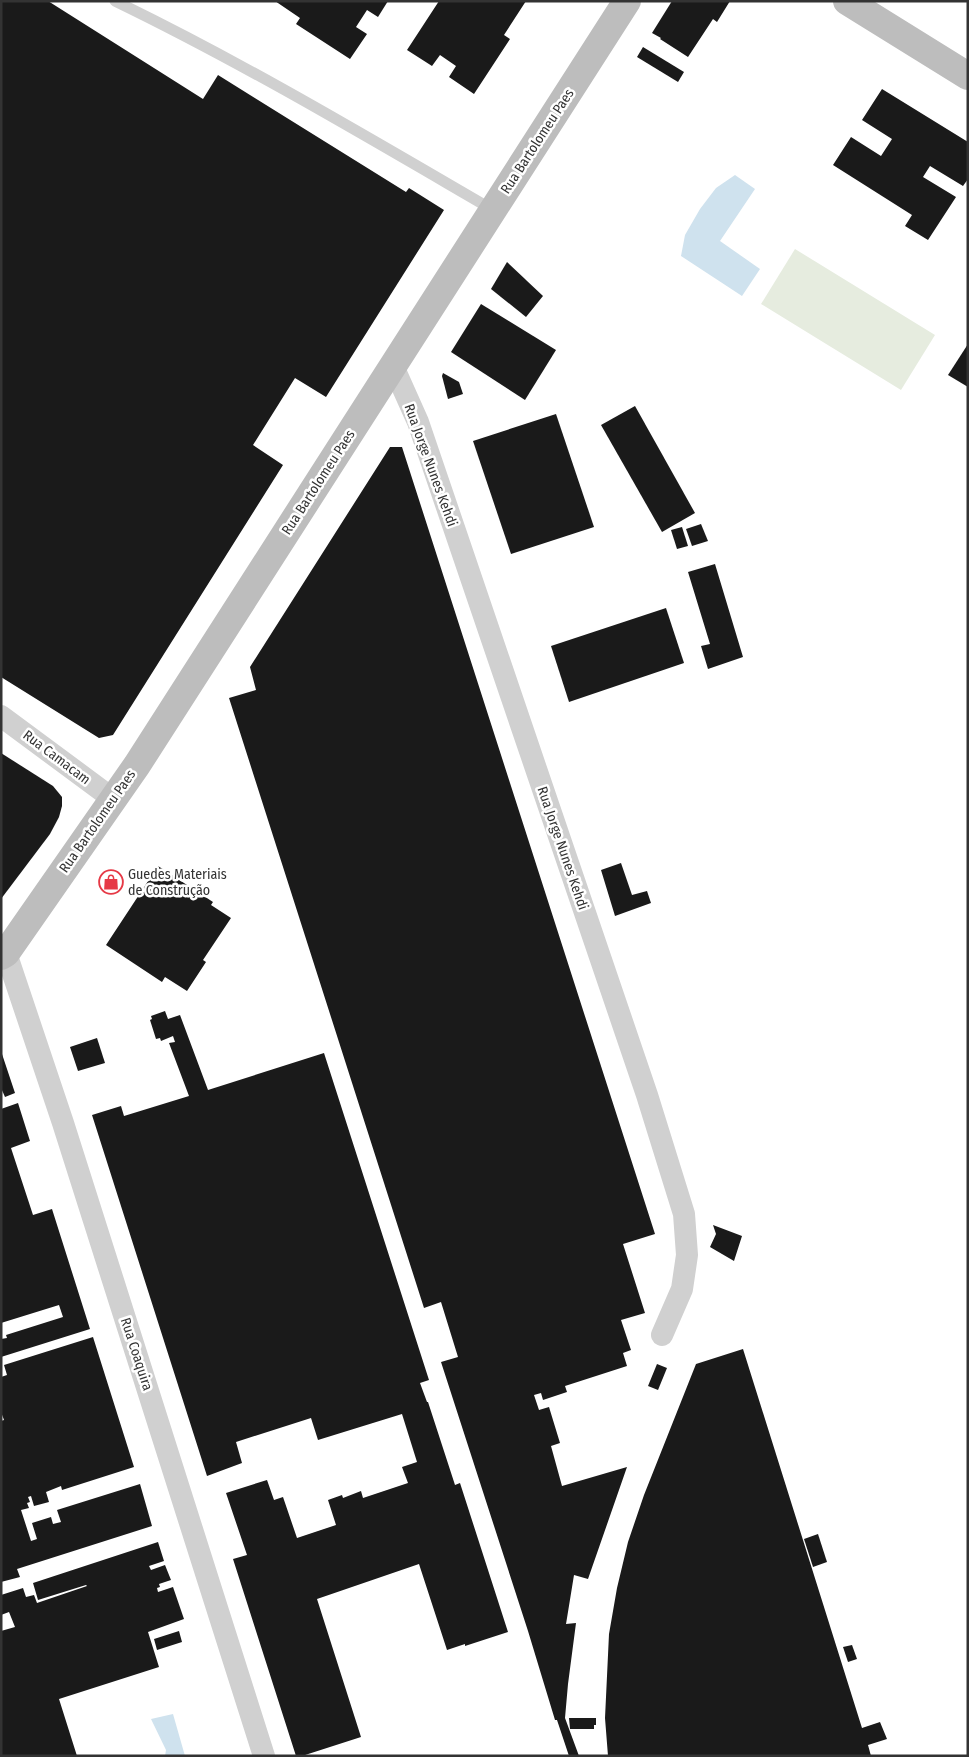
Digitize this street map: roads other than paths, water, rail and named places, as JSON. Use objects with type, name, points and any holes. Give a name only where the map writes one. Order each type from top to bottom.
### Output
[{"type":"street","name":"Rua Bartolomeu Paes","points":[[3,954],[137,764],[627,1]]},
{"type":"street","points":[[847,1],[968,76]]},
{"type":"street","name":"Rua Jorge Nunes Kehdi","points":[[393,366],[418,422],[647,1094],[684,1214],[687,1254],[682,1289],[662,1335]]},
{"type":"street","name":"Rua Camacam","points":[[1,716],[113,799]]},
{"type":"street","name":"Rua Coaquira","points":[[3,954],[63,1123],[264,1756]]},
{"type":"lane","points":[[115,1],[171,28],[264,78],[493,210]]},
{"type":"water","points":[[735,175],[755,189],[720,241],[760,269],[742,296],[681,256],[685,235],[700,209],[716,188]]},
{"type":"water","points":[[173,1714],[185,1756],[165,1756],[166,1750],[151,1719]]},
{"type":"place","name":"Guedes Materiais de Construção","points":[[111,882]]}]
